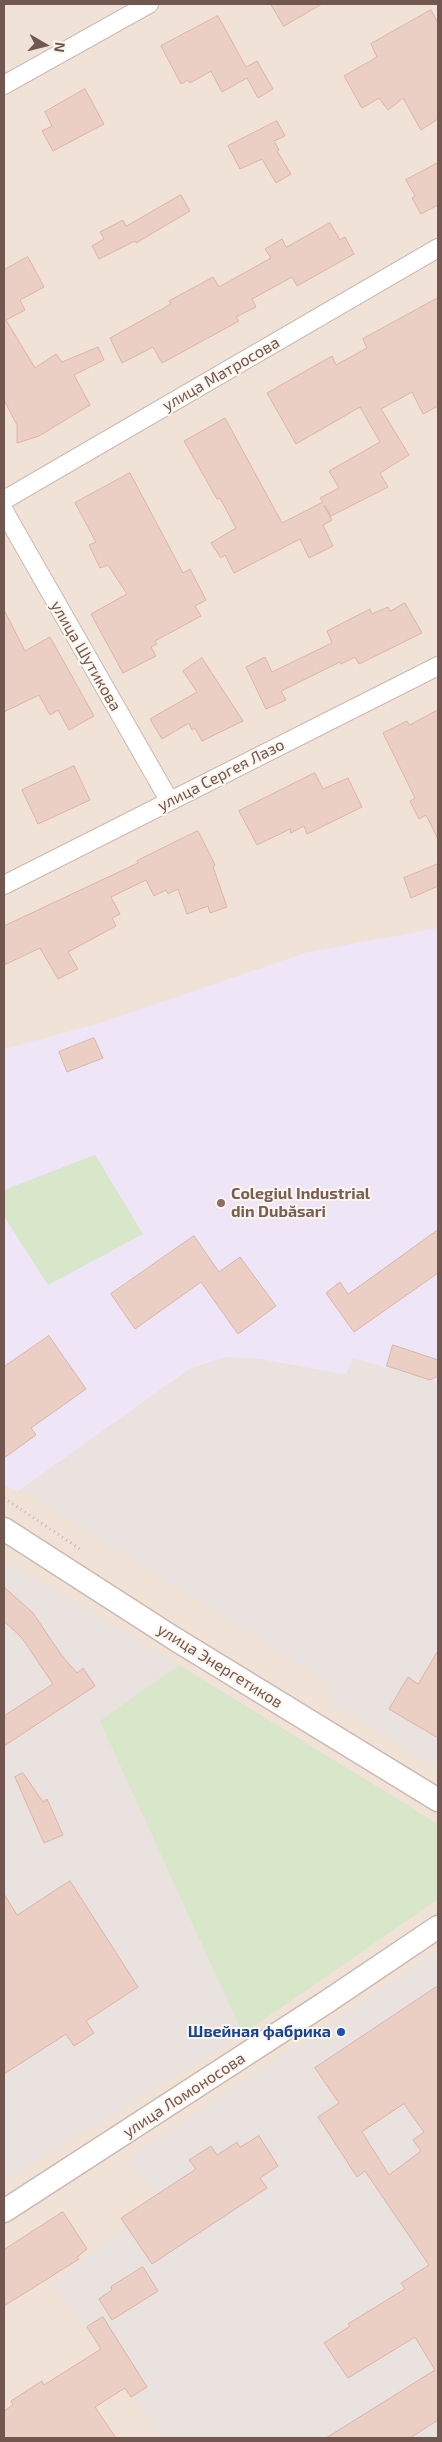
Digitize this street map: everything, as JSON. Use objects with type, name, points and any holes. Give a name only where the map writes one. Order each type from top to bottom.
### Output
[{"type":"street","points":[[4,85],[149,4]]},
{"type":"street","name":"улица Матросова","points":[[4,500],[438,248]]},
{"type":"street","name":"улица Шутикова","points":[[4,511],[169,800]]},
{"type":"street","name":"улица Сергея Лазо","points":[[4,885],[169,800],[438,666]]},
{"type":"street","name":"улица Энергетиков","points":[[4,1529],[174,1639],[438,1800]]},
{"type":"street","name":"улица Ломоносова","points":[[4,2211],[325,2003],[438,1927]]},
{"type":"shaded area","points":[[4,4],[438,4],[438,2438],[4,2438]]},
{"type":"shaded area","name":"Colegiul Industrial din Dubăsari","points":[[438,928],[438,1382],[353,1358],[346,1375],[261,1359],[226,1357],[191,1368],[17,1492],[4,1484],[4,1049],[100,1023],[308,952]]},
{"type":"shaded area","points":[[226,1357],[352,1358],[438,1382],[438,1768],[329,1701],[324,1679],[21,1489],[191,1368]]},
{"type":"shaded area","points":[[4,1560],[179,1665],[100,1721],[243,2034],[4,2179]]},
{"type":"shaded area","points":[[438,1951],[438,2438],[161,2438],[153,2423],[53,2283],[159,2199],[127,2160]]},
{"type":"green space","points":[[95,1155],[143,1234],[48,1285],[4,1216],[4,1190]]},
{"type":"green space","points":[[179,1665],[438,1824],[438,1899],[243,2034],[100,1721]]},
{"type":"building","points":[[271,4],[322,4],[284,26]]},
{"type":"building","points":[[431,10],[438,23],[438,119],[421,130],[403,98],[388,110],[379,98],[362,108],[344,76],[377,57],[371,44]]},
{"type":"building","points":[[218,16],[246,67],[257,61],[273,89],[258,98],[247,78],[222,92],[211,71],[190,83],[188,80],[181,84],[161,46]]},
{"type":"building","points":[[85,89],[104,124],[53,151],[42,131],[52,126],[45,112]]},
{"type":"building","points":[[277,121],[285,136],[274,141],[279,150],[277,151],[291,174],[276,183],[262,159],[240,169],[228,146]]},
{"type":"building","points":[[438,163],[438,205],[421,214],[412,198],[415,196],[406,180]]},
{"type":"building","points":[[181,195],[190,211],[136,243],[135,241],[99,259],[92,246],[104,239],[100,232],[123,220],[126,226]]},
{"type":"building","points":[[330,223],[340,240],[345,237],[354,254],[297,286],[292,277],[252,299],[256,307],[236,317],[239,321],[162,363],[153,347],[122,363],[110,338],[171,304],[169,301],[213,277],[219,287],[271,258],[265,249],[282,239],[286,247]]},
{"type":"building","points":[[28,257],[44,287],[20,300],[25,310],[6,320],[35,368],[56,354],[62,362],[98,347],[104,360],[74,375],[90,405],[39,436],[17,443],[17,425],[4,400],[4,270]]},
{"type":"building","points":[[438,298],[438,406],[423,414],[412,392],[381,409],[409,455],[380,473],[388,487],[331,516],[324,505],[332,520],[323,525],[333,546],[309,558],[300,539],[234,573],[225,555],[221,558],[211,543],[236,528],[220,498],[217,499],[184,441],[225,418],[282,523],[323,502],[320,498],[339,488],[329,471],[380,442],[360,407],[296,444],[267,393],[332,356],[336,365],[367,348],[363,339]]},
{"type":"building","points":[[130,473],[183,573],[190,569],[206,600],[195,606],[201,616],[155,641],[157,644],[151,647],[156,656],[123,673],[91,614],[127,594],[108,565],[100,568],[89,545],[96,542],[75,503]]},
{"type":"building","points":[[405,603],[422,633],[359,664],[355,657],[341,664],[340,662],[281,691],[286,700],[266,709],[246,667],[265,657],[272,672],[332,643],[327,631],[370,609],[372,614],[388,607],[390,611]]},
{"type":"building","points":[[4,610],[25,651],[50,637],[94,716],[69,730],[58,710],[50,715],[39,695],[4,712]]},
{"type":"building","points":[[202,658],[243,721],[202,741],[195,728],[192,730],[189,723],[162,739],[150,719],[197,692],[183,671]]},
{"type":"building","points":[[438,710],[438,839],[426,815],[419,819],[410,801],[415,798],[383,733],[407,721],[409,725]]},
{"type":"building","points":[[74,766],[90,800],[38,824],[22,790]]},
{"type":"building","points":[[315,773],[323,789],[348,778],[362,807],[307,834],[304,826],[291,833],[290,829],[257,845],[239,811]]},
{"type":"building","points":[[198,831],[215,865],[213,867],[227,907],[210,913],[208,906],[187,914],[178,889],[168,894],[166,890],[154,896],[146,880],[111,897],[120,914],[112,918],[116,926],[68,952],[78,969],[58,979],[40,948],[4,965],[4,926],[138,863],[137,861]]},
{"type":"building","points":[[438,864],[438,886],[411,898],[404,878]]},
{"type":"building","points":[[94,1038],[103,1058],[67,1072],[59,1052]]},
{"type":"building","points":[[438,1230],[438,1273],[354,1332],[326,1293],[340,1282],[348,1294]]},
{"type":"building","points":[[194,1236],[219,1272],[240,1257],[276,1306],[238,1334],[201,1282],[135,1329],[111,1294]]},
{"type":"building","points":[[49,1336],[86,1389],[31,1428],[36,1435],[4,1458],[4,1367]]},
{"type":"building","points":[[393,1345],[438,1360],[438,1376],[430,1380],[387,1366]]},
{"type":"building","points":[[4,1587],[33,1613],[62,1656],[77,1673],[83,1668],[95,1686],[4,1746],[4,1716],[53,1684],[22,1638],[4,1621]]},
{"type":"building","points":[[438,1651],[438,1738],[389,1709],[408,1677],[418,1684]]},
{"type":"building","points":[[23,1773],[43,1802],[47,1799],[63,1835],[44,1843],[15,1777]]},
{"type":"building","points":[[70,1881],[138,1987],[86,2021],[94,2033],[74,2046],[66,2034],[4,2074],[4,1894],[17,1915]]},
{"type":"building","points":[[438,1986],[438,2420],[410,2438],[326,2438],[435,2370],[415,2337],[348,2378],[324,2343],[350,2326],[348,2324],[405,2289],[401,2283],[429,2265],[365,2171],[357,2177],[318,2117],[339,2103],[315,2068]],"holes":[[[404,2104],[424,2132],[413,2140],[421,2151],[389,2175],[362,2132]]]},
{"type":"building","points":[[259,2136],[278,2166],[260,2178],[267,2188],[152,2264],[121,2218],[196,2169],[189,2160],[211,2146],[217,2155],[237,2142],[240,2147]]},
{"type":"building","points":[[63,2212],[87,2249],[77,2257],[79,2259],[4,2306],[4,2250]]},
{"type":"building","points":[[143,2267],[158,2291],[112,2320],[99,2299],[112,2290],[111,2287]]},
{"type":"building","points":[[103,2317],[147,2387],[131,2397],[125,2388],[95,2407],[116,2438],[4,2438],[4,2411],[13,2405],[11,2401],[42,2381],[44,2385],[101,2349],[87,2327]]},
{"type":"place","name":"Colegiul Industrial din Dubăsari","points":[[221,1203]]},
{"type":"place","name":"Швейная фабрика","points":[[341,2032]]}]
